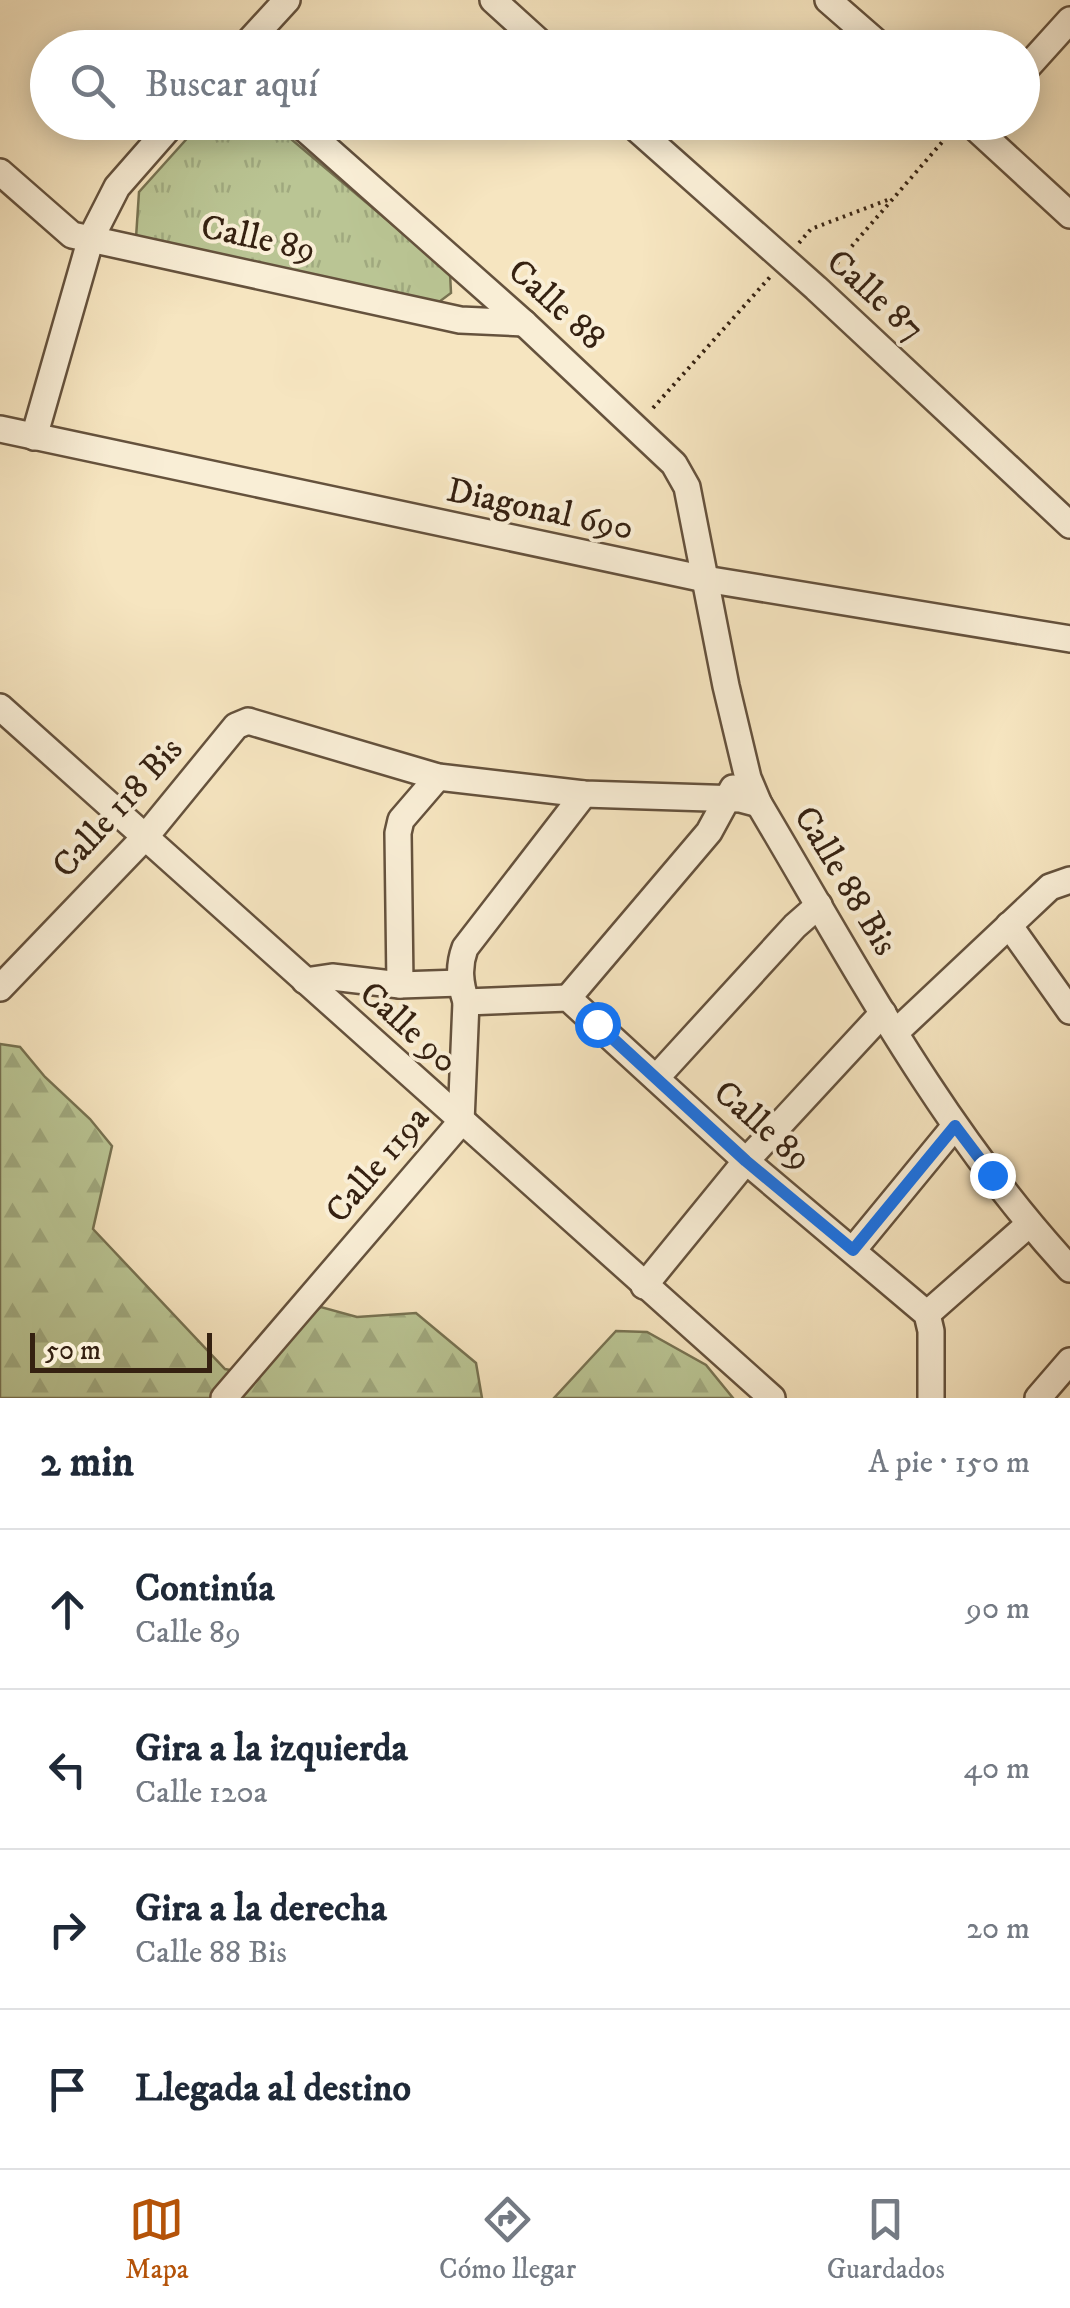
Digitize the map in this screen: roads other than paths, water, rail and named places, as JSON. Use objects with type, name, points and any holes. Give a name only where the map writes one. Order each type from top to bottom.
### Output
[{"type":"street","points":[[260,30],[287,0]]},
{"type":"street","points":[[494,0],[526,30]]},
{"type":"street","points":[[828,0],[862,30]]},
{"type":"street","points":[[1040,53],[1070,20]]},
{"type":"street","points":[[34,437],[91,238],[117,187],[158,140]]},
{"type":"street","name":"Calle 88","points":[[317,140],[524,323],[674,464],[687,487],[743,760],[758,804]]},
{"type":"street","name":"Calle 87","points":[[649,140],[816,288],[1070,525]]},
{"type":"street","points":[[991,140],[1070,215]]},
{"type":"street","name":"Calle 89","points":[[0,172],[72,235],[460,320],[524,323]]},
{"type":"street","name":"Diagonal 690","points":[[0,429],[704,579],[1070,639]]},
{"type":"street","name":"Calle 90","points":[[0,707],[772,1398]]},
{"type":"street","name":"Calle 118 Bis","points":[[0,988],[146,836],[236,726],[248,721]]},
{"type":"street","name":"Calle 88 Bis","points":[[248,721],[438,776],[584,794],[730,799],[758,804],[955,1126],[1028,1224],[1070,1269]]},
{"type":"street","points":[[305,981],[332,977],[463,993],[568,998],[708,832],[730,799],[743,760]]},
{"type":"street","points":[[400,985],[398,833],[401,820],[438,776]]},
{"type":"street","name":"Calle 119a","points":[[224,1398],[461,1122],[460,960],[465,948],[584,794]]},
{"type":"street","points":[[644,1286],[746,1161],[889,1022],[1050,888],[1070,880]]},
{"type":"street","points":[[656,1078],[818,905]]},
{"type":"street","points":[[1009,925],[1070,1011]]},
{"type":"street","name":"Calle 89","points":[[568,998],[746,1161],[927,1314]]},
{"type":"street","points":[[853,1250],[955,1126]]},
{"type":"street","points":[[931,1398],[931,1331],[927,1314],[1028,1224]]},
{"type":"street","points":[[1038,1398],[1070,1361]]}]
